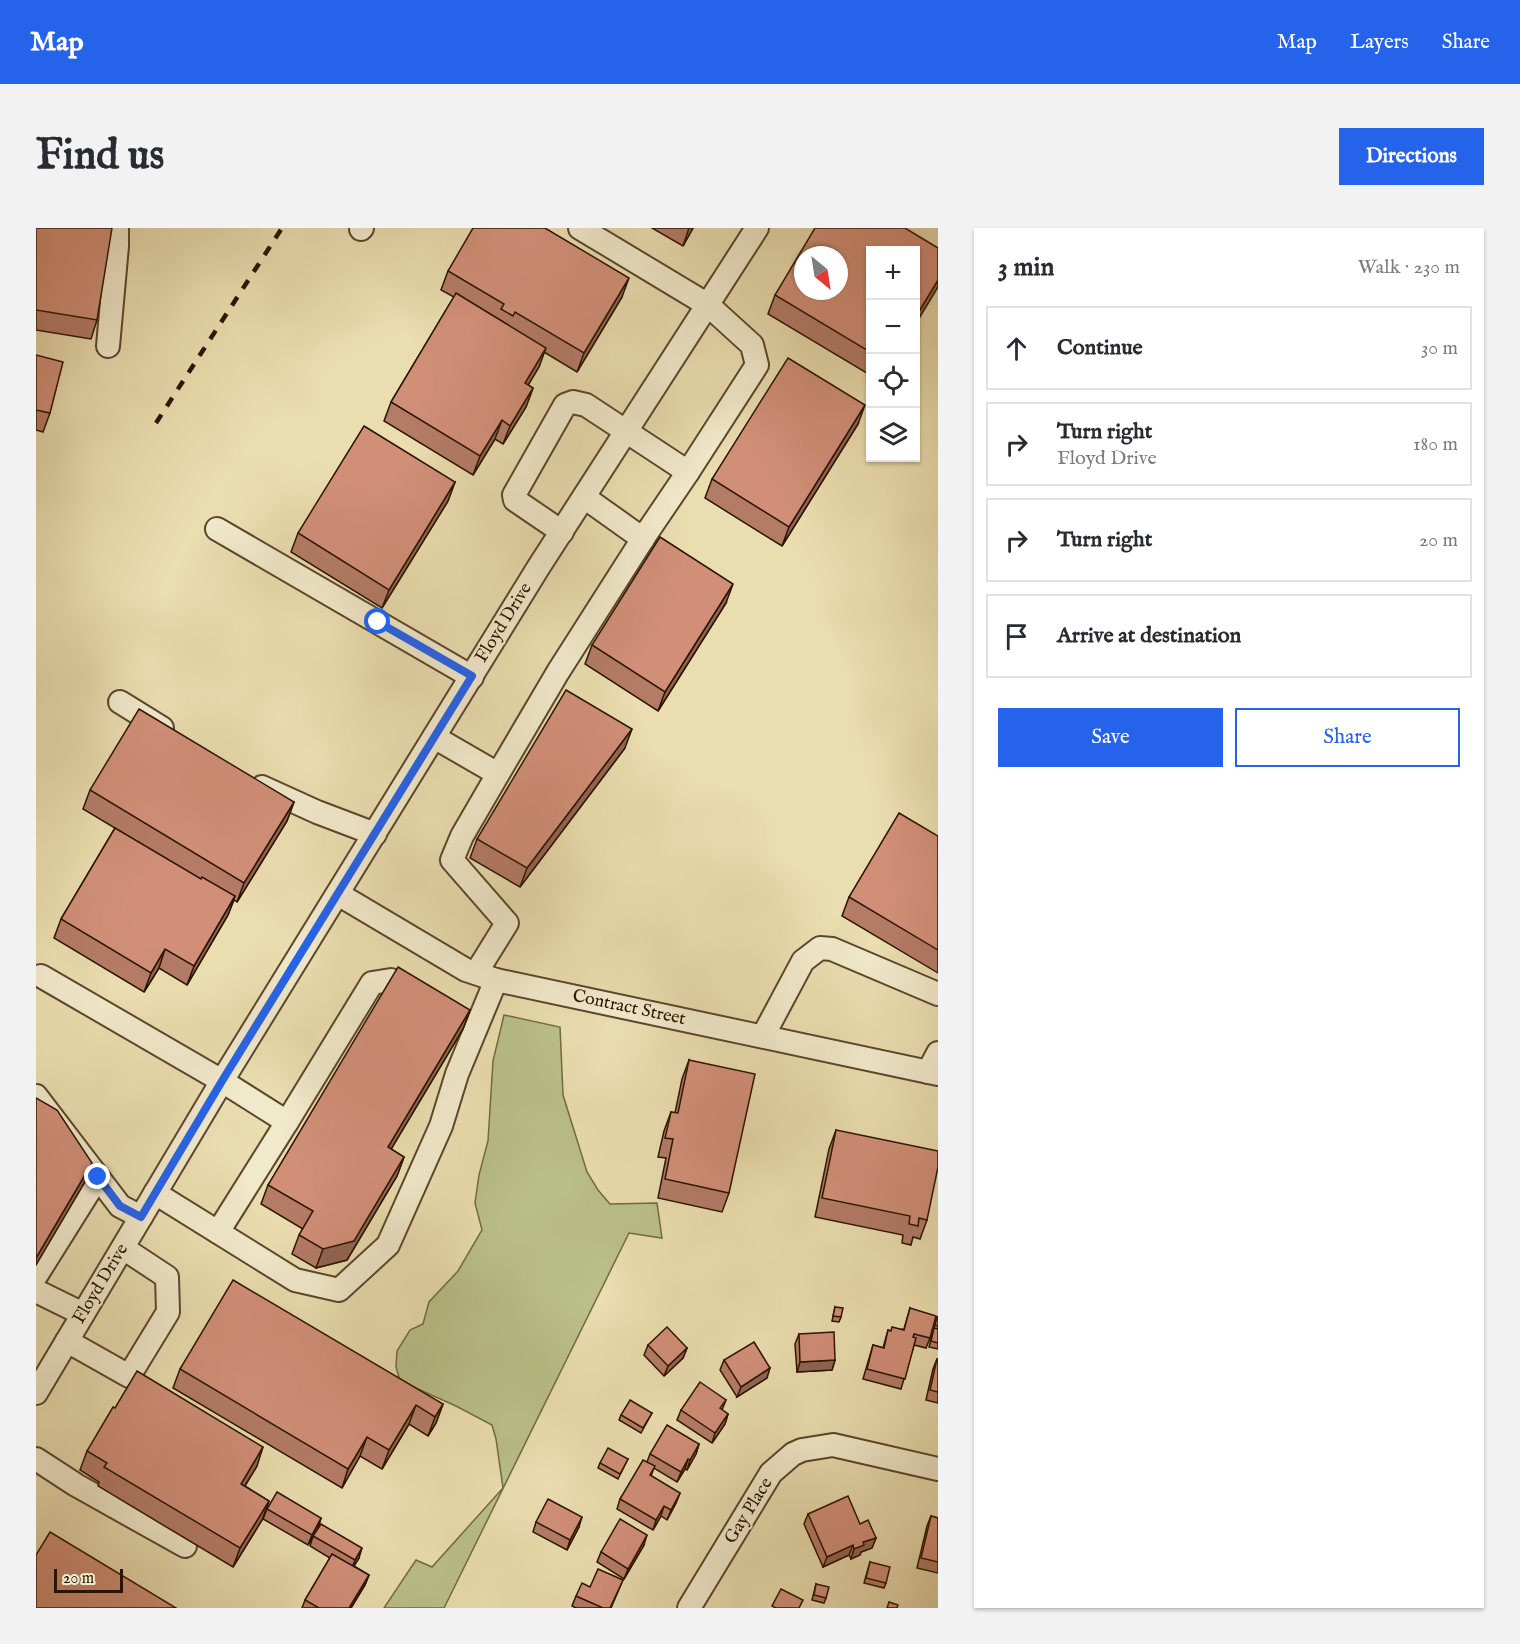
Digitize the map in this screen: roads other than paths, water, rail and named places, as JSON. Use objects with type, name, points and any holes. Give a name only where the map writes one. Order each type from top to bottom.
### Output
[{"type":"street","points":[[108,346],[117,228]]},
{"type":"street","points":[[156,1193],[295,1280],[339,1290],[388,1245],[441,1126],[457,1074],[457,1017],[486,977],[507,923],[452,860],[462,836],[558,672],[642,539],[757,365],[752,345],[708,305],[580,228]]},
{"type":"street","name":"Floyd Drive","points":[[36,1393],[222,1081],[434,737],[584,497],[757,228]]},
{"type":"street","points":[[562,532],[515,500],[514,495],[565,405],[573,402],[586,405],[688,472]]},
{"type":"street","points":[[584,497],[642,539]]},
{"type":"street","points":[[217,528],[472,676]]},
{"type":"street","points":[[120,702],[181,740]]},
{"type":"street","points":[[434,737],[498,774]]},
{"type":"street","points":[[243,777],[317,812],[375,834]]},
{"type":"street","name":"Contract Street","points":[[338,894],[466,970],[486,977],[763,1036],[935,1066]]},
{"type":"street","points":[[763,1036],[803,961],[820,948],[832,949],[938,994]]},
{"type":"street","points":[[41,975],[222,1081],[287,1122]]},
{"type":"street","points":[[218,1232],[372,984],[391,980],[457,1017]]},
{"type":"street","points":[[36,1096],[120,1206],[141,1217]]},
{"type":"street","points":[[36,1276],[98,1177]]},
{"type":"street","points":[[68,1341],[129,1377],[168,1312],[167,1277],[123,1248]]},
{"type":"street","points":[[36,1291],[83,1314]]},
{"type":"street","name":"Gay Place","points":[[689,1608],[771,1473],[793,1454],[802,1450],[833,1445],[938,1469]]},
{"type":"street","points":[[36,1459],[76,1485],[185,1546]]},
{"type":"railway","points":[[156,423],[282,228]]}]
